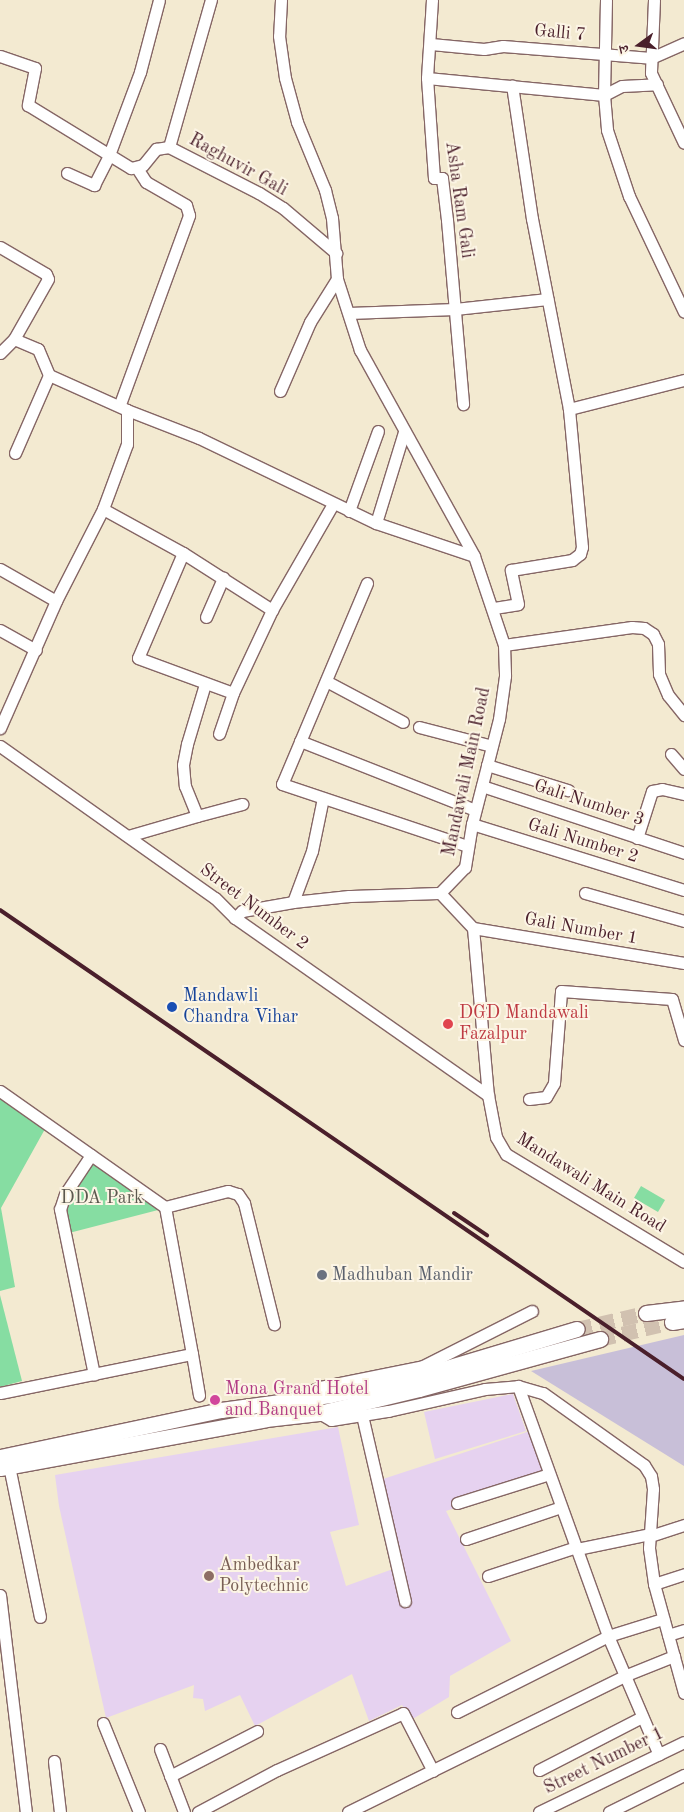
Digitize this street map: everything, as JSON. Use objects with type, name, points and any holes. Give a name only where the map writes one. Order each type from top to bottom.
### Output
[{"type":"main road","points":[[646,1313],[684,1308]]},
{"type":"main road","points":[[266,1412],[291,1400],[410,1379],[577,1330]]},
{"type":"main road","points":[[3,1464],[221,1410],[319,1413],[419,1389],[600,1339]]},
{"type":"street","points":[[68,173],[94,185],[109,155],[140,72],[159,0]]},
{"type":"street","points":[[0,56],[35,68],[28,105],[131,168],[137,168],[156,149],[169,147],[211,0]]},
{"type":"street","name":"Mandawali Main Road","points":[[282,0],[279,36],[285,78],[297,122],[325,190],[336,253],[337,279],[363,357],[474,556],[494,608],[504,645],[505,676],[492,746],[472,824],[466,867],[440,893]]},
{"type":"street","name":"Asha Ram Gali","points":[[432,0],[427,78],[434,178],[442,178],[463,404]]},
{"type":"street","points":[[606,0],[604,54],[606,130],[615,161],[684,312]]},
{"type":"street","points":[[654,0],[651,73],[684,143]]},
{"type":"street","name":"Galli 7","points":[[430,44],[484,49],[503,46],[651,58],[684,43]]},
{"type":"street","points":[[427,78],[604,94],[622,86],[657,84]]},
{"type":"street","points":[[494,608],[518,604],[512,570],[563,562],[580,554],[582,547],[569,409],[546,298],[512,85]]},
{"type":"street","name":"Raghuvir Gali","points":[[169,147],[259,193],[282,208],[336,253]]},
{"type":"street","points":[[0,728],[56,601],[104,509],[127,444],[123,407],[189,215],[186,205],[146,182],[137,168]]},
{"type":"street","points":[[0,247],[46,274],[48,279],[14,339],[0,353]]},
{"type":"street","points":[[280,391],[310,322],[337,279]]},
{"type":"street","points":[[349,313],[455,309],[546,298]]},
{"type":"street","points":[[14,339],[38,349],[49,375],[199,438],[376,523],[474,556]]},
{"type":"street","points":[[15,453],[49,375]]},
{"type":"street","points":[[569,409],[683,382]]},
{"type":"street","points":[[349,511],[378,431]]},
{"type":"street","points":[[376,523],[404,432]]},
{"type":"street","points":[[219,734],[233,693],[272,610],[333,504]]},
{"type":"street","points":[[104,509],[183,553],[272,610]]},
{"type":"street","points":[[183,553],[138,658],[233,693]]},
{"type":"street","points":[[0,569],[56,601]]},
{"type":"street","points":[[206,616],[223,578]]},
{"type":"street","points":[[367,583],[282,784],[468,846]]},
{"type":"street","points":[[504,645],[632,627],[644,628],[653,634],[658,644],[659,674],[668,695],[683,713]]},
{"type":"street","points":[[0,630],[36,650]]},
{"type":"street","points":[[326,681],[403,722]]},
{"type":"street","points":[[197,816],[185,786],[183,765],[205,684]]},
{"type":"street","points":[[419,727],[492,746]]},
{"type":"street","points":[[300,741],[475,810]]},
{"type":"street","name":"Street Number 2","points":[[0,746],[215,898],[235,918],[488,1095]]},
{"type":"street","points":[[671,754],[684,769]]},
{"type":"street","points":[[487,765],[568,790]]},
{"type":"street","name":"Gali Number 3","points":[[482,786],[684,853]]},
{"type":"street","points":[[637,838],[652,791],[662,790],[684,794]]},
{"type":"street","points":[[292,902],[312,851],[324,798]]},
{"type":"street","points":[[128,836],[242,804]]},
{"type":"street","name":"Gali Number 2","points":[[472,824],[684,890]]},
{"type":"street","points":[[235,918],[242,911],[292,902],[349,896],[440,893],[473,928]]},
{"type":"street","points":[[585,893],[684,921]]},
{"type":"street","name":"Mandawali Main Road","points":[[473,928],[488,1095],[496,1137],[506,1154],[684,1262]]},
{"type":"street","name":"Gali Number 1","points":[[473,928],[684,963]]},
{"type":"street","points":[[530,1099],[546,1097],[554,1083],[561,990],[672,999],[684,1040]]},
{"type":"street","points":[[0,1090],[165,1207],[199,1395]]},
{"type":"street","points":[[91,1155],[65,1194],[60,1209],[94,1375]]},
{"type":"street","points":[[165,1207],[228,1191],[238,1194],[244,1203],[274,1324]]},
{"type":"street","points":[[291,1400],[320,1387],[423,1366],[532,1311]]},
{"type":"street","points":[[0,1393],[192,1354]]},
{"type":"street","points":[[319,1413],[331,1420],[485,1389],[518,1386],[543,1393],[644,1465],[651,1476],[653,1489],[650,1535],[654,1584],[674,1656],[681,1672],[684,1693]]},
{"type":"street","points":[[518,1386],[608,1636],[660,1755]]},
{"type":"street","points":[[362,1415],[405,1601]]},
{"type":"street","points":[[3,1464],[40,1617]]},
{"type":"street","points":[[457,1503],[549,1474]]},
{"type":"street","points":[[466,1539],[562,1507]]},
{"type":"street","points":[[488,1576],[576,1548],[650,1535],[684,1525]]},
{"type":"street","points":[[654,1584],[684,1574]]},
{"type":"street","points":[[0,1595],[26,1812]]},
{"type":"street","points":[[457,1712],[608,1636],[663,1619]]},
{"type":"street","points":[[668,1635],[684,1630]]},
{"type":"street","points":[[348,1812],[624,1676],[674,1656]]},
{"type":"street","points":[[198,1812],[277,1770],[403,1713],[433,1771]]},
{"type":"street","points":[[539,1770],[642,1717]]},
{"type":"street","points":[[103,1723],[139,1812]]},
{"type":"street","points":[[170,1776],[257,1731]]},
{"type":"street","name":"Street Number 1","points":[[539,1812],[660,1755],[682,1747]]},
{"type":"street","points":[[160,1749],[184,1812]]},
{"type":"street","points":[[54,1761],[60,1812]]},
{"type":"street","points":[[609,1812],[684,1775]]},
{"type":"shaded area","points":[[684,1335],[684,1466],[531,1371]]},
{"type":"shaded area","points":[[513,1394],[526,1431],[435,1459],[424,1412]]},
{"type":"shaded area","name":"Ambedkar Polytechnic","points":[[338,1427],[359,1525],[330,1532],[346,1586],[404,1565],[383,1479],[539,1428],[554,1475],[446,1511],[511,1641],[450,1676],[449,1697],[411,1720],[402,1705],[369,1721],[352,1674],[255,1726],[240,1695],[205,1711],[203,1699],[193,1698],[194,1685],[106,1718],[59,1506],[55,1475]]},
{"type":"green space","points":[[0,1096],[45,1129],[1,1208],[15,1287],[0,1291]]},
{"type":"green space","name":"DDA Park","points":[[93,1161],[162,1209],[69,1233],[64,1210]]},
{"type":"green space","points":[[641,1186],[665,1200],[658,1212],[634,1198]]},
{"type":"green space","points":[[0,1295],[22,1381],[0,1387]]},
{"type":"tunnel","points":[[577,1329],[646,1313]]},
{"type":"tunnel","points":[[600,1339],[672,1322]]},
{"type":"railway","points":[[0,910],[684,1379]]},
{"type":"railway","points":[[454,1213],[487,1235]]},
{"type":"place","name":"Mandawli Chandra Vihar","points":[[172,1007]]},
{"type":"place","name":"DGD Mandawali Fazalpur","points":[[448,1024]]},
{"type":"place","name":"Madhuban Mandir","points":[[322,1275]]},
{"type":"place","name":"Mona Grand Hotel and Banquet","points":[[215,1400]]},
{"type":"place","name":"Ambedkar Polytechnic","points":[[209,1576]]}]
